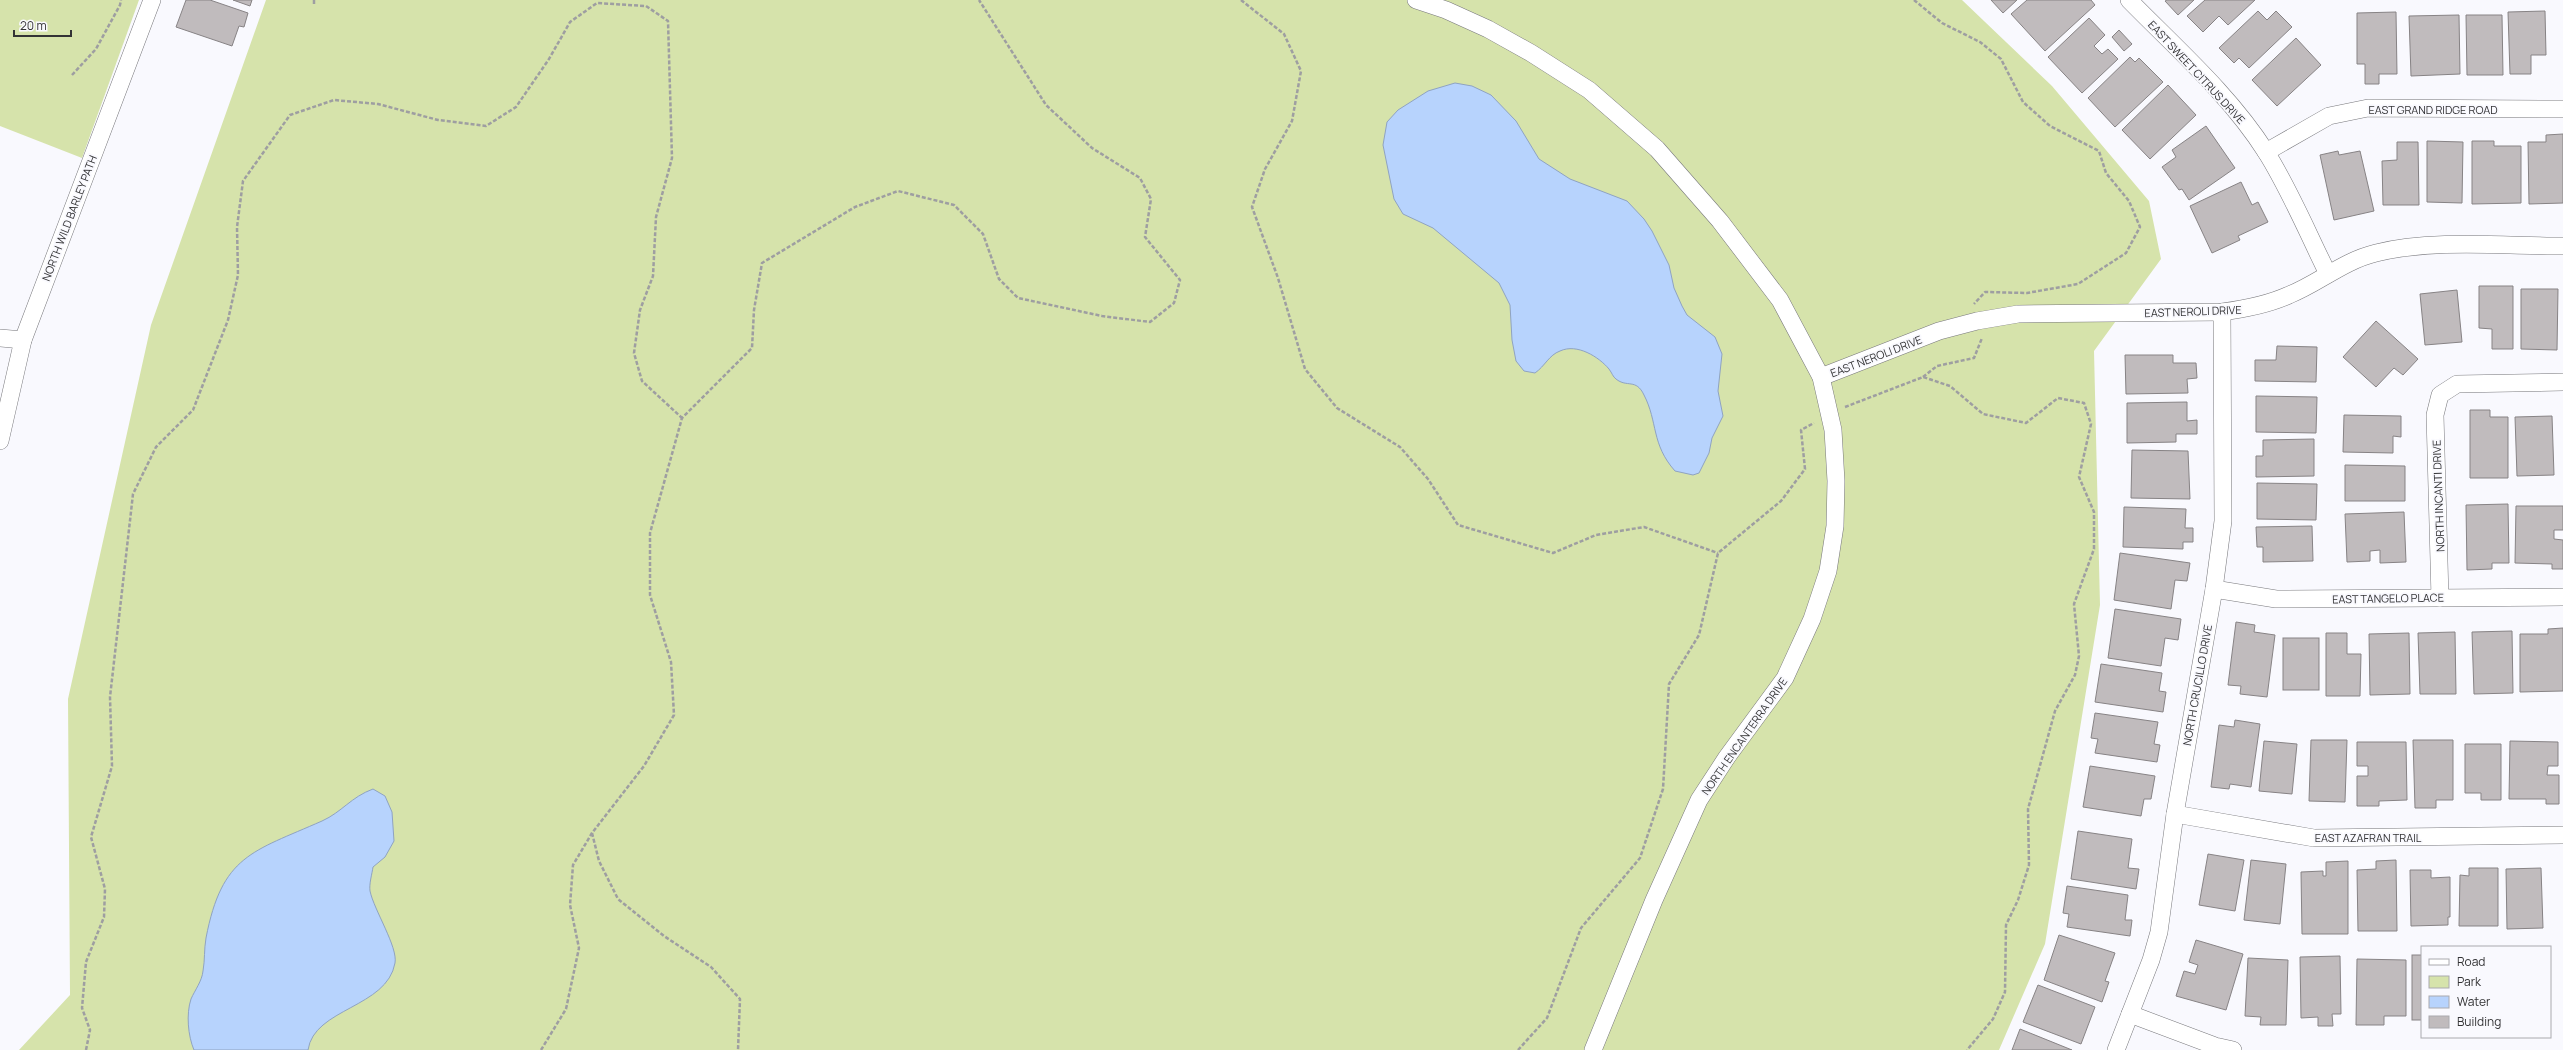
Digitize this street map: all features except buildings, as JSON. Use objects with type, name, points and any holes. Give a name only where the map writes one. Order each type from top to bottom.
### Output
[{"type":"street","name":"NORTH WILD BARLEY PATH","points":[[0,441],[23,340],[152,0]]},
{"type":"street","name":"NORTH ENCANTERRA DRIVE","points":[[1416,0],[1467,19],[1530,52],[1589,90],[1657,149],[1720,220],[1780,300],[1821,377],[1833,430],[1836,481],[1835,526],[1828,571],[1812,619],[1785,678],[1727,756],[1699,800],[1654,900],[1593,1050]]},
{"type":"street","name":"EAST SWEET CITRUS DRIVE","points":[[2129,0],[2211,84],[2237,114],[2266,152],[2328,274]]},
{"type":"street","name":"EAST GRAND RIDGE ROAD","points":[[2266,152],[2329,116],[2368,108],[2563,109]]},
{"type":"street","name":"EAST NEROLI DRIVE","points":[[1821,377],[1939,331],[1977,320],[2018,314],[2222,312],[2255,308],[2290,295],[2346,263],[2376,253],[2421,246],[2563,246]]},
{"type":"street","name":"NORTH CRUCILLO DRIVE","points":[[2116,1050],[2151,960],[2159,932],[2175,814],[2214,589],[2223,521],[2222,312]]},
{"type":"street","points":[[0,338],[23,340]]},
{"type":"street","name":"NORTH INCANTI DRIVE","points":[[2440,598],[2435,415],[2440,395],[2457,384],[2563,382]]},
{"type":"street","name":"EAST TANGELO PLACE","points":[[2214,589],[2276,599],[2563,597]]},
{"type":"street","name":"EAST AZAFRAN TRAIL","points":[[2175,814],[2314,838],[2563,835]]},
{"type":"street","points":[[2130,1014],[2215,1046],[2233,1050]]},
{"type":"path","points":[[72,75],[96,49],[120,5],[121,0]]},
{"type":"path","points":[[314,0],[314,5]]},
{"type":"path","points":[[541,1050],[566,1009],[579,948],[570,905],[572,865],[592,833],[644,766],[674,714],[671,662],[650,595],[650,533],[682,418],[752,348],[754,310],[762,263],[855,207],[898,191],[954,205],[983,234],[999,278],[1018,298],[1102,316],[1150,322],[1174,303],[1180,280],[1145,237],[1151,199],[1140,178],[1092,148],[1046,105],[980,0]]},
{"type":"path","points":[[1241,0],[1284,34],[1301,71],[1292,122],[1265,169],[1252,207],[1278,278],[1305,369],[1337,408],[1400,447],[1428,479],[1458,525],[1553,553],[1596,535],[1644,527],[1718,553]]},
{"type":"path","points":[[1518,1050],[1547,1018],[1581,928],[1640,858],[1663,790],[1669,684],[1699,635],[1718,553],[1781,501],[1805,469],[1801,430],[1829,413],[1923,377],[1937,366],[1974,358],[1982,340],[1973,302],[1985,292],[2027,293],[2078,284],[2126,254],[2140,227],[2129,201],[2106,173],[2099,151],[2050,126],[2024,102],[2001,59],[1980,42],[1942,23],[1914,0]]},
{"type":"path","points":[[86,1050],[90,1030],[82,1008],[86,962],[104,917],[105,888],[91,837],[112,766],[110,697],[133,494],[156,447],[193,410],[228,320],[238,275],[237,227],[243,181],[290,115],[334,100],[378,104],[438,120],[486,126],[516,107],[549,59],[570,22],[598,2],[646,6],[668,21],[672,158],[656,217],[653,276],[640,310],[634,353],[642,381],[682,418]]},
{"type":"path","points":[[1923,377],[1950,386],[1983,414],[2026,423],[2058,398],[2084,403],[2091,424],[2079,477],[2094,512],[2094,549],[2074,604],[2079,656],[2075,675],[2055,711],[2028,809],[2029,865],[2018,900],[2006,925],[2005,992],[1993,1019],[1967,1050]]},
{"type":"path","points":[[592,833],[599,861],[618,900],[664,936],[711,967],[740,1000],[738,1050]]},
{"type":"green space","points":[[0,0],[139,0],[82,158],[0,126]]},
{"type":"green space","points":[[266,0],[1962,0],[2052,86],[2149,201],[2161,259],[2094,351],[2100,605],[2045,944],[1999,1050],[19,1050],[70,995],[68,699],[151,325]]},
{"type":"water","points":[[1455,83],[1472,86],[1491,95],[1516,121],[1539,159],[1570,179],[1627,201],[1644,219],[1652,231],[1669,265],[1674,288],[1687,315],[1715,337],[1722,354],[1718,391],[1723,416],[1712,438],[1709,453],[1699,473],[1693,475],[1675,471],[1662,452],[1648,405],[1641,390],[1635,385],[1620,382],[1613,376],[1605,364],[1594,356],[1580,350],[1567,349],[1553,355],[1535,373],[1524,371],[1516,361],[1512,340],[1510,305],[1499,283],[1433,228],[1403,214],[1394,199],[1383,145],[1387,122],[1398,110],[1428,91]]},
{"type":"water","points":[[373,789],[385,796],[392,812],[394,841],[385,857],[373,867],[370,882],[372,899],[395,956],[395,963],[389,978],[379,990],[323,1025],[313,1036],[308,1050],[194,1050],[188,1025],[189,1005],[202,975],[206,938],[213,910],[221,889],[231,873],[244,860],[259,850],[322,821],[365,792]]}]
